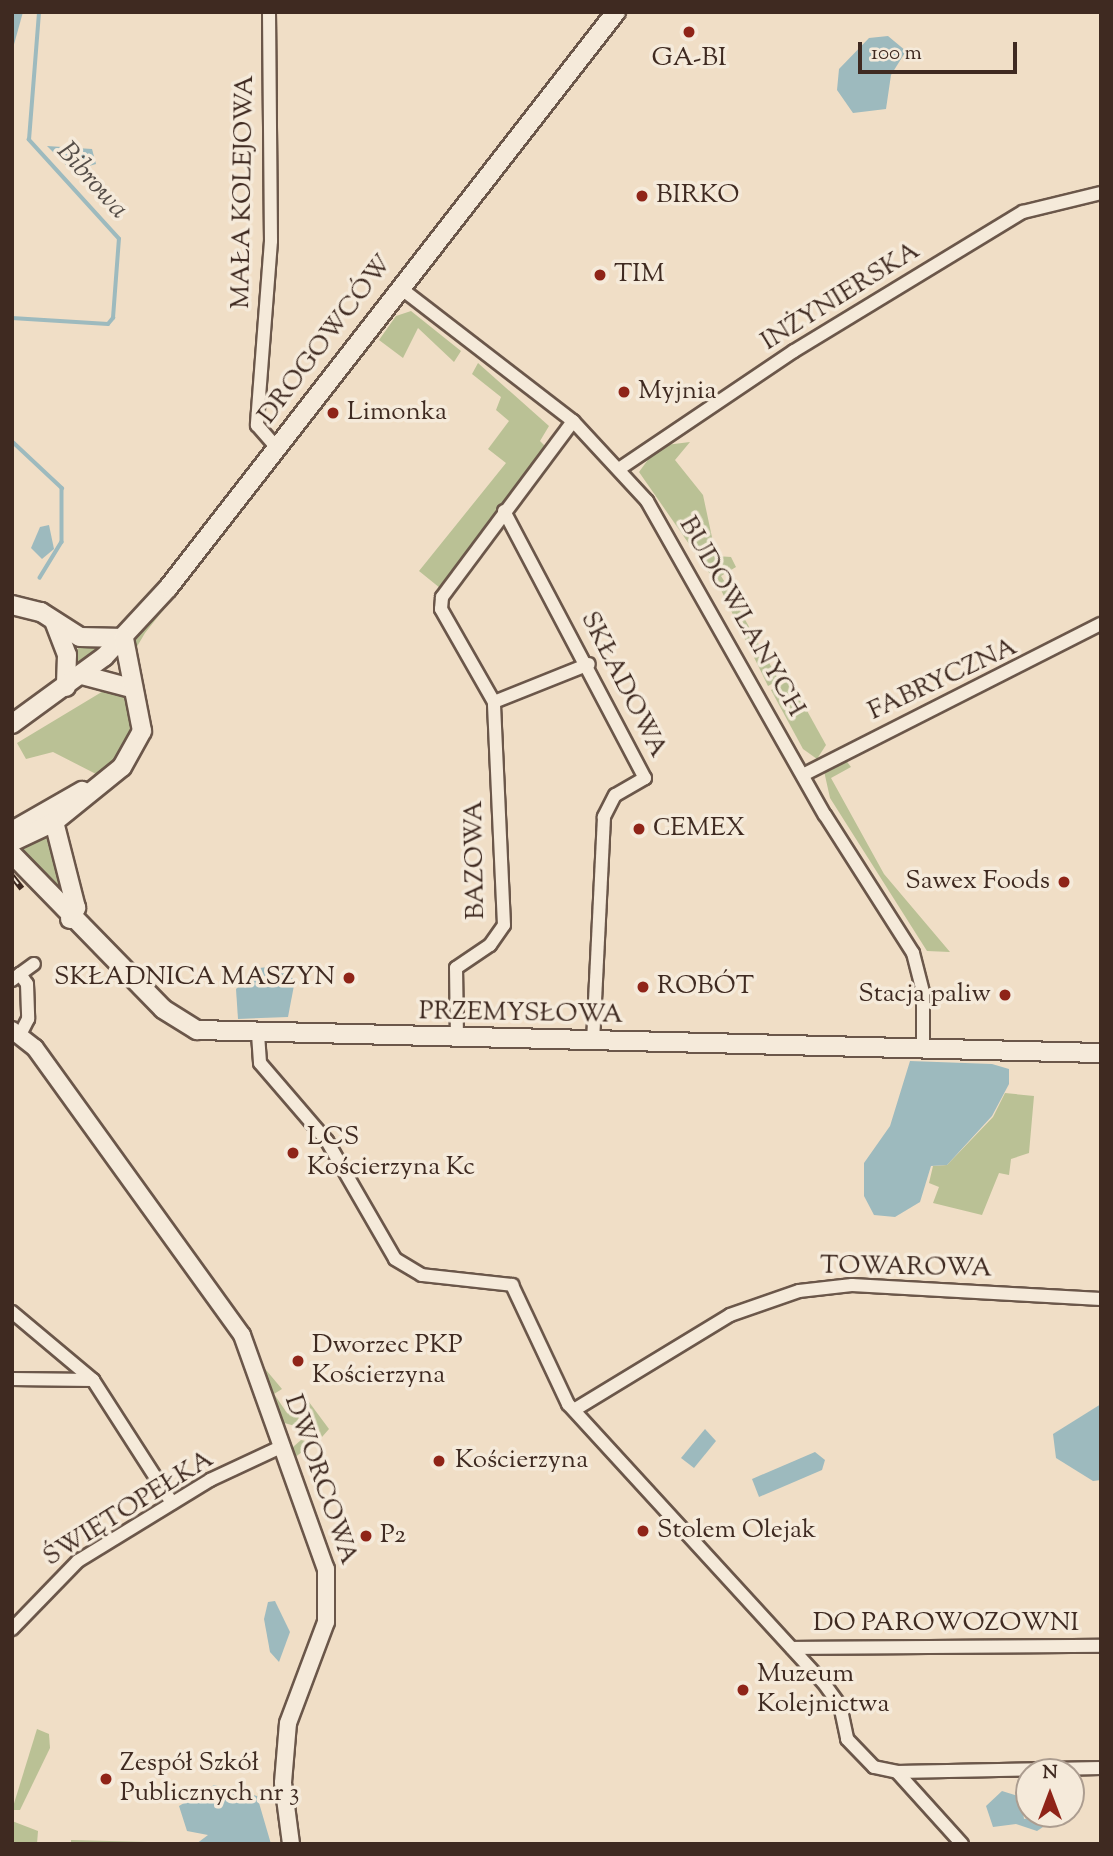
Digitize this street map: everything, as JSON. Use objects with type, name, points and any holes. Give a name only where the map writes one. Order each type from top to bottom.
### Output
[{"type":"main road","name":"DROGOWCÓW","points":[[12,724],[82,675],[124,638],[277,447],[399,287],[616,12]]},
{"type":"main road","points":[[12,604],[54,621],[80,637],[124,638],[131,688],[141,713],[138,744],[122,767],[54,822],[12,842]]},
{"type":"main road","points":[[54,621],[67,655],[66,687]]},
{"type":"main road","points":[[82,675],[131,688]]},
{"type":"main road","points":[[12,831],[49,805],[99,784]]},
{"type":"main road","points":[[54,822],[76,908],[70,919]]},
{"type":"main road","name":"PRZEMYSŁOWA","points":[[12,854],[70,919],[174,1018],[197,1030],[258,1034],[1101,1053]]},
{"type":"street","name":"MAŁA KOLEJOWA","points":[[269,12],[271,241],[257,425],[277,447]]},
{"type":"street","name":"INŻYNIERSKA","points":[[619,469],[784,358],[1023,212],[1101,193]]},
{"type":"street","name":"BUDOWLANYCH","points":[[399,287],[573,421],[619,469],[671,537],[803,775],[914,953],[922,992],[922,1048]]},
{"type":"street","name":"BAZOWA","points":[[457,1038],[456,968],[490,945],[504,925],[495,702],[442,609],[442,597],[573,421]]},
{"type":"street","name":"SKŁADOWA","points":[[504,511],[589,664],[645,778],[615,794],[604,817],[593,1041]]},
{"type":"street","name":"FABRYCZNA","points":[[803,775],[1101,624]]},
{"type":"street","points":[[495,702],[589,664]]},
{"type":"street","name":"DWORCOWA","points":[[34,964],[16,977],[28,1014],[16,1032],[242,1335],[326,1569],[330,1598],[288,1723],[283,1783],[291,1844]]},
{"type":"street","points":[[258,1034],[260,1063],[327,1141],[392,1256],[422,1275],[512,1285],[574,1410],[792,1648],[840,1705],[846,1739],[874,1767],[897,1772],[1101,1768]]},
{"type":"street","name":"TOWAROWA","points":[[574,1410],[730,1315],[799,1291],[877,1286],[1101,1299]]},
{"type":"street","points":[[12,1312],[93,1380],[172,1503]]},
{"type":"street","points":[[12,1379],[93,1380]]},
{"type":"street","name":"ŚWIĘTOPEŁKA","points":[[12,1629],[65,1571],[172,1503],[283,1446]]},
{"type":"street","name":"DO PAROWOZOWNI","points":[[792,1648],[1101,1646]]},
{"type":"street","points":[[897,1772],[962,1844]]},
{"type":"green space","points":[[411,311],[461,351],[454,362],[418,328],[403,358],[379,340],[396,316]]},
{"type":"green space","points":[[478,363],[549,426],[540,441],[545,446],[440,588],[419,571],[506,463],[488,449],[509,421],[496,410],[501,397],[472,374]]},
{"type":"green space","points":[[690,442],[675,460],[703,495],[716,556],[731,557],[736,567],[721,576],[726,584],[736,583],[728,589],[777,677],[788,675],[768,686],[721,590],[639,472],[658,446]]},
{"type":"green space","points":[[212,549],[145,633],[135,650],[136,636]]},
{"type":"green space","points":[[83,643],[103,646],[72,673],[71,656]]},
{"type":"green space","points":[[790,680],[826,745],[817,759],[803,749],[771,690]]},
{"type":"green space","points":[[105,690],[127,698],[133,730],[112,765],[96,774],[53,752],[26,759],[17,743]]},
{"type":"green space","points":[[845,759],[851,767],[831,778],[884,874],[950,952],[927,951],[830,798],[824,771]]},
{"type":"green space","points":[[51,827],[51,856],[69,904],[17,848]]},
{"type":"green space","points":[[1005,1093],[1034,1096],[1029,1153],[1011,1159],[1009,1175],[999,1173],[982,1215],[933,1203],[939,1187],[929,1183],[933,1166],[947,1165],[993,1117]]},
{"type":"green space","points":[[261,1364],[282,1389],[274,1394],[287,1413],[300,1415],[295,1426],[281,1422]]},
{"type":"green space","points":[[306,1398],[329,1429],[322,1437],[317,1427]]},
{"type":"green space","points":[[301,1440],[314,1443],[294,1458],[293,1447]]},
{"type":"green space","points":[[37,1729],[49,1734],[50,1748],[20,1810],[12,1810]]},
{"type":"green space","points":[[12,1821],[38,1831],[37,1844],[12,1844]]},
{"type":"green space","points":[[71,1840],[148,1842],[148,1844],[71,1844]]},
{"type":"water","points":[[12,12],[23,12],[13,48],[12,48]]},
{"type":"water","points":[[888,36],[906,51],[891,75],[886,109],[853,113],[837,90],[839,69],[869,38]]},
{"type":"water","points":[[47,146],[92,149],[96,164],[72,171]]},
{"type":"water","points":[[49,525],[54,549],[42,559],[31,548],[40,527]]},
{"type":"water","points":[[277,966],[295,980],[288,1017],[238,1019],[236,989],[259,968]]},
{"type":"water","points":[[910,1061],[992,1064],[1009,1069],[1009,1084],[992,1116],[947,1165],[931,1166],[920,1202],[895,1217],[874,1215],[864,1196],[864,1163],[890,1126]]},
{"type":"water","points":[[1101,1404],[1101,1480],[1093,1481],[1056,1458],[1053,1434]]},
{"type":"water","points":[[705,1429],[716,1441],[694,1468],[681,1458]]},
{"type":"water","points":[[815,1452],[825,1460],[822,1470],[759,1497],[752,1479]]},
{"type":"water","points":[[275,1601],[290,1632],[279,1662],[270,1652],[264,1619],[268,1602]]},
{"type":"water","points":[[214,1785],[257,1796],[271,1844],[196,1844],[208,1835],[187,1831],[179,1806]]},
{"type":"water","points":[[1002,1791],[1015,1795],[1015,1824],[993,1827],[986,1806]]},
{"type":"waterway","name":"Bibrowa","points":[[12,318],[108,324],[113,318],[119,239],[29,140],[39,12]]},
{"type":"waterway","name":"Bibrowa","points":[[12,441],[62,488],[62,542],[40,578]]},
{"type":"railway","points":[[12,876],[22,889]]},
{"type":"place","name":"GA-BI","points":[[689,32]]},
{"type":"place","name":"BIRKO","points":[[642,196]]},
{"type":"place","name":"TIM","points":[[600,275]]},
{"type":"place","name":"Myjnia","points":[[624,392]]},
{"type":"place","name":"Limonka","points":[[333,413]]},
{"type":"place","name":"СEMEX","points":[[639,829]]},
{"type":"place","name":"Sawex Foods","points":[[1064,882]]},
{"type":"place","name":"SKŁADNICA MASZYN","points":[[349,978]]},
{"type":"place","name":"ROBÓT","points":[[643,987]]},
{"type":"place","name":"Stacja paliw","points":[[1005,995]]},
{"type":"place","name":"LCS Kościerzyna Kc","points":[[293,1153]]},
{"type":"place","name":"Dworzec PKP Kościerzyna","points":[[298,1361]]},
{"type":"place","name":"Kościerzyna","points":[[439,1461]]},
{"type":"place","name":"Stolem Olejak","points":[[643,1531]]},
{"type":"place","name":"P2","points":[[366,1536]]},
{"type":"place","name":"Muzeum Kolejnictwa","points":[[743,1690]]},
{"type":"place","name":"Zespół Szkół Publicznych nr 3","points":[[106,1779]]}]
